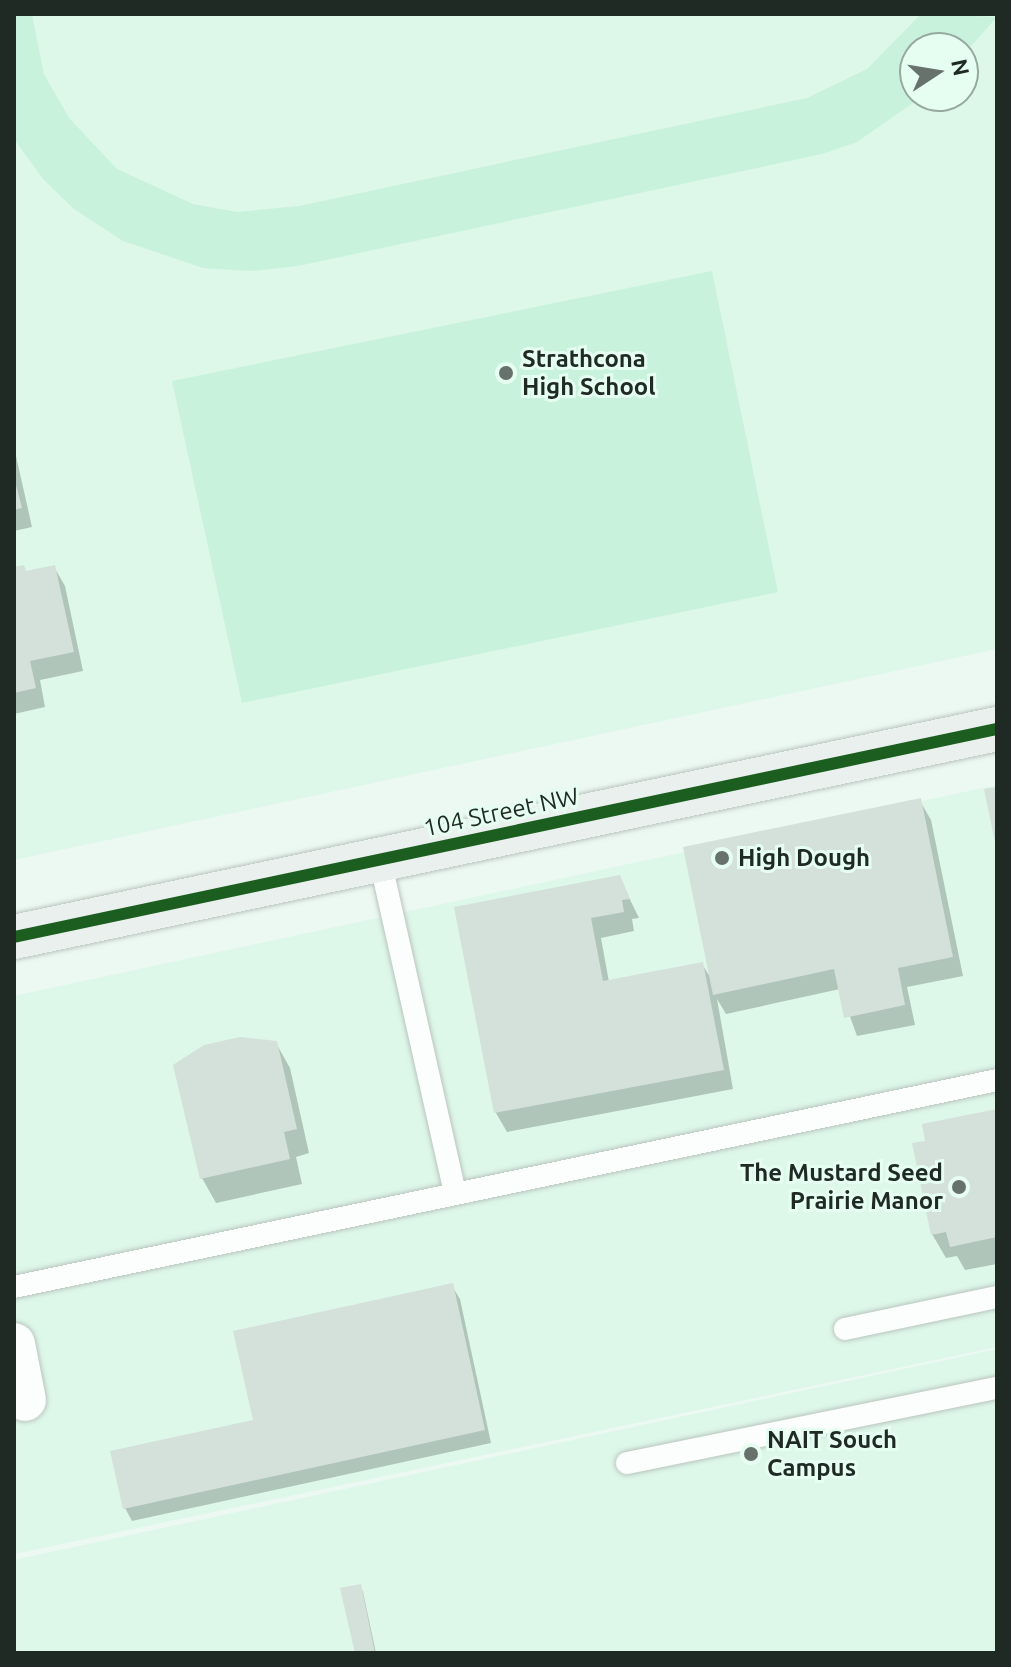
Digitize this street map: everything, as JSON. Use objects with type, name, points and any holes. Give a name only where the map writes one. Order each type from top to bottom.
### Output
[{"type":"main road","name":"104 Street NW","points":[[14,937],[997,729]]},
{"type":"street","points":[[14,1344],[25,1400]]},
{"type":"lane","points":[[380,860],[455,1194]]},
{"type":"lane","points":[[14,1287],[997,1080]]},
{"type":"lane","points":[[845,1329],[997,1297]]},
{"type":"lane","points":[[627,1463],[997,1388]]},
{"type":"shaded area","name":"Strathcona High School","points":[[14,14],[997,14],[997,649],[14,860]]},
{"type":"shaded area","points":[[14,14],[32,14],[44,74],[69,118],[117,169],[193,204],[237,212],[299,206],[807,98],[867,69],[899,36],[900,112],[857,142],[822,154],[298,266],[251,271],[203,268],[123,241],[74,209],[43,179],[14,139]]},
{"type":"shaded area","points":[[921,14],[997,17],[979,37],[979,32],[903,32]]},
{"type":"shaded area","points":[[712,271],[778,592],[242,703],[172,381]]},
{"type":"shaded area","points":[[997,785],[997,1347],[14,1554],[14,996]]},
{"type":"shaded area","name":"NAIT Souch Campus","points":[[997,1349],[997,1653],[14,1653],[14,1560]]},
{"type":"building","points":[[14,477],[22,508],[14,510]]},
{"type":"building","points":[[24,565],[26,571],[55,565],[74,652],[30,661],[36,688],[14,693],[14,567]]},
{"type":"building","points":[[997,787],[997,847],[996,847],[984,789]]},
{"type":"building","points":[[921,798],[953,957],[898,968],[905,1005],[844,1018],[834,969],[713,995],[683,847]]},
{"type":"building","points":[[620,875],[630,899],[622,900],[624,912],[591,918],[603,981],[703,962],[724,1070],[494,1113],[454,907]]},
{"type":"building","points":[[240,1037],[277,1041],[297,1129],[284,1132],[290,1159],[200,1179],[173,1065],[204,1045]]},
{"type":"building","name":"The Mustard Seed Prairie Manor","points":[[997,1109],[997,1237],[950,1247],[946,1232],[931,1235],[912,1143],[925,1141],[922,1124]]},
{"type":"building","points":[[453,1283],[485,1430],[123,1509],[110,1451],[253,1420],[233,1331]]},
{"type":"building","points":[[361,1584],[375,1653],[355,1653],[340,1588]]},
{"type":"cycle path","points":[[14,937],[997,729]]},
{"type":"place","name":"Strathcona High School","points":[[506,373]]},
{"type":"place","name":"High Dough","points":[[722,858]]},
{"type":"place","name":"The Mustard Seed Prairie Manor","points":[[959,1187]]},
{"type":"place","name":"NAIT Souch Campus","points":[[751,1454]]}]
